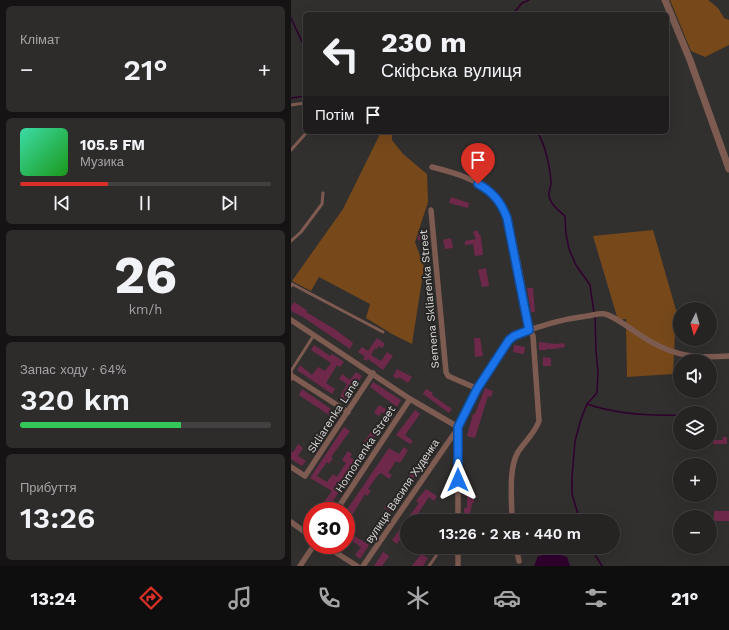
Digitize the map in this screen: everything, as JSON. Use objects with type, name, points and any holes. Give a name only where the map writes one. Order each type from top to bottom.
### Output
[{"type":"street","points":[[665,0],[690,60],[729,169]]},
{"type":"street","points":[[432,167],[469,179],[486,188],[500,202],[507,218],[512,239],[529,330],[533,336],[539,421],[533,432],[518,452],[513,465],[512,514]]},
{"type":"street","name":"Semena Skliarenka Street","points":[[431,210],[446,372],[448,376],[477,389]]},
{"type":"street","name":"вулиця Василя Худенка","points":[[363,566],[458,427],[477,389],[509,340],[514,336],[563,319],[602,314],[612,317],[649,342],[679,354],[704,358],[729,356]]},
{"type":"street","points":[[291,320],[373,373],[409,399],[458,427],[458,514]]},
{"type":"street","name":"Skliarenka Lane","points":[[291,467],[305,476],[373,373]]},
{"type":"street","points":[[291,377],[348,412]]},
{"type":"street","name":"Homonenka Street","points":[[343,502],[409,399]]},
{"type":"street","points":[[291,522],[303,531]]},
{"type":"street","points":[[300,566],[308,554]]},
{"type":"street","points":[[337,554],[350,564],[357,566]]},
{"type":"street","points":[[458,554],[458,566]]},
{"type":"street","points":[[518,554],[519,561]]},
{"type":"lane","points":[[291,105],[303,103]]},
{"type":"lane","points":[[291,150],[305,134]]},
{"type":"lane","points":[[291,240],[301,232],[322,204],[323,193]]},
{"type":"lane","points":[[291,286],[292,284],[383,332]]},
{"type":"lane","points":[[291,377],[291,371],[314,335]]},
{"type":"lane","points":[[429,566],[437,554]]},
{"type":"shaded area","points":[[670,0],[708,0],[718,8],[724,18],[729,20],[729,45],[705,57],[691,51]]},
{"type":"shaded area","points":[[380,134],[392,134],[392,140],[403,154],[427,174],[428,202],[415,242],[424,267],[412,344],[366,318],[370,304],[319,277],[311,291],[292,281],[343,209]]},
{"type":"shaded area","points":[[653,230],[674,302],[673,374],[627,377],[626,319],[618,320],[593,236]]},
{"type":"shaded area","points":[[558,554],[567,557],[570,566],[534,566],[538,556]]},
{"type":"building","points":[[451,197],[469,203],[468,208],[449,203]]},
{"type":"building","points":[[477,230],[481,237],[483,255],[475,256],[473,244],[465,245],[465,241],[476,239],[473,232]]},
{"type":"building","points":[[421,231],[428,234],[424,242],[417,239]]},
{"type":"building","points":[[451,238],[453,248],[445,249],[443,240]]},
{"type":"building","points":[[486,268],[489,286],[482,287],[478,270]]},
{"type":"building","points":[[527,288],[533,288],[535,312],[531,312]]},
{"type":"building","points":[[294,302],[307,310],[306,312],[336,330],[353,343],[350,349],[303,317],[291,311],[291,306]]},
{"type":"building","points":[[377,338],[385,344],[382,348],[379,346],[377,349],[375,348],[371,355],[381,361],[387,352],[393,356],[383,370],[368,359],[367,361],[363,359],[365,357],[358,352],[362,347],[368,351]]},
{"type":"building","points":[[474,338],[480,338],[483,356],[475,357]]},
{"type":"building","points":[[539,342],[556,344],[564,343],[565,347],[539,350]]},
{"type":"building","points":[[314,345],[330,356],[332,354],[344,362],[340,367],[337,365],[326,383],[335,389],[332,394],[297,370],[300,365],[312,375],[318,367],[325,371],[331,363],[311,350]]},
{"type":"building","points":[[514,345],[525,347],[524,354],[513,352]]},
{"type":"building","points":[[543,357],[551,358],[551,366],[543,366]]},
{"type":"building","points":[[397,369],[412,377],[408,383],[399,377],[397,379],[393,376]]},
{"type":"building","points":[[356,372],[362,376],[345,403],[339,399],[347,384],[339,379],[342,374],[350,380]]},
{"type":"building","points":[[373,382],[401,400],[397,407],[370,387]]},
{"type":"building","points":[[485,388],[493,391],[491,397],[488,396],[475,438],[467,436],[473,414],[475,414]]},
{"type":"building","points":[[302,389],[338,414],[335,419],[299,395]]},
{"type":"building","points":[[426,389],[452,409],[449,413],[423,394]]},
{"type":"building","points":[[379,405],[394,414],[391,419],[382,412],[379,416],[374,413]]},
{"type":"building","points":[[415,410],[420,414],[405,435],[413,441],[410,444],[396,435]]},
{"type":"building","points":[[378,422],[383,425],[370,446],[364,442]]},
{"type":"building","points":[[344,427],[350,431],[331,457],[333,458],[329,464],[327,462],[317,476],[327,482],[333,474],[337,477],[346,463],[342,460],[348,451],[352,454],[350,457],[358,463],[332,502],[324,502],[332,491],[310,478]]},
{"type":"building","points":[[722,437],[727,437],[727,444],[717,444],[717,440],[723,440]]},
{"type":"building","points":[[298,444],[303,448],[298,456],[306,461],[302,466],[291,459],[291,451],[293,453]]},
{"type":"building","points":[[404,447],[408,450],[400,463],[396,461],[388,473],[392,475],[389,479],[381,473],[378,475],[368,489],[371,491],[367,496],[365,494],[355,510],[355,502],[352,502],[389,448],[399,454]]},
{"type":"building","points":[[415,468],[419,471],[410,483],[405,480]]},
{"type":"building","points":[[426,489],[437,496],[434,501],[429,497],[418,514],[411,514],[419,503],[416,501]]},
{"type":"building","points":[[465,490],[472,490],[472,499],[474,499],[474,503],[472,503],[470,514],[464,514],[464,508],[467,508],[467,496],[465,496]]},
{"type":"building","points":[[397,493],[402,496],[391,512],[384,508],[388,502],[390,503]]},
{"type":"building","points":[[717,511],[729,511],[729,521],[717,521]]},
{"type":"building","points":[[400,529],[400,540],[397,544],[392,540]]},
{"type":"building","points":[[355,536],[369,545],[360,559],[355,555],[361,547],[355,543]]},
{"type":"building","points":[[383,552],[389,556],[382,566],[374,566]]},
{"type":"building","points":[[421,554],[428,558],[423,566],[412,566]]},
{"type":"waterway","points":[[515,12],[522,3],[529,0]]},
{"type":"waterway","points":[[291,18],[303,44]]},
{"type":"waterway","points":[[291,98],[303,96]]},
{"type":"waterway","points":[[538,134],[545,149],[548,162],[551,183],[549,194],[550,199],[555,207],[565,216],[569,249],[576,265],[590,285],[594,313]]},
{"type":"waterway","points":[[578,514],[572,494],[575,441],[587,404],[597,393],[598,372],[595,316]]},
{"type":"waterway","points":[[587,404],[633,414],[673,415]]},
{"type":"waterway","points":[[594,554],[602,566]]},
{"type":"route","points":[[458,480],[458,427],[477,389],[509,340],[514,336],[529,330],[507,218],[500,202],[486,188],[478,184]]}]
